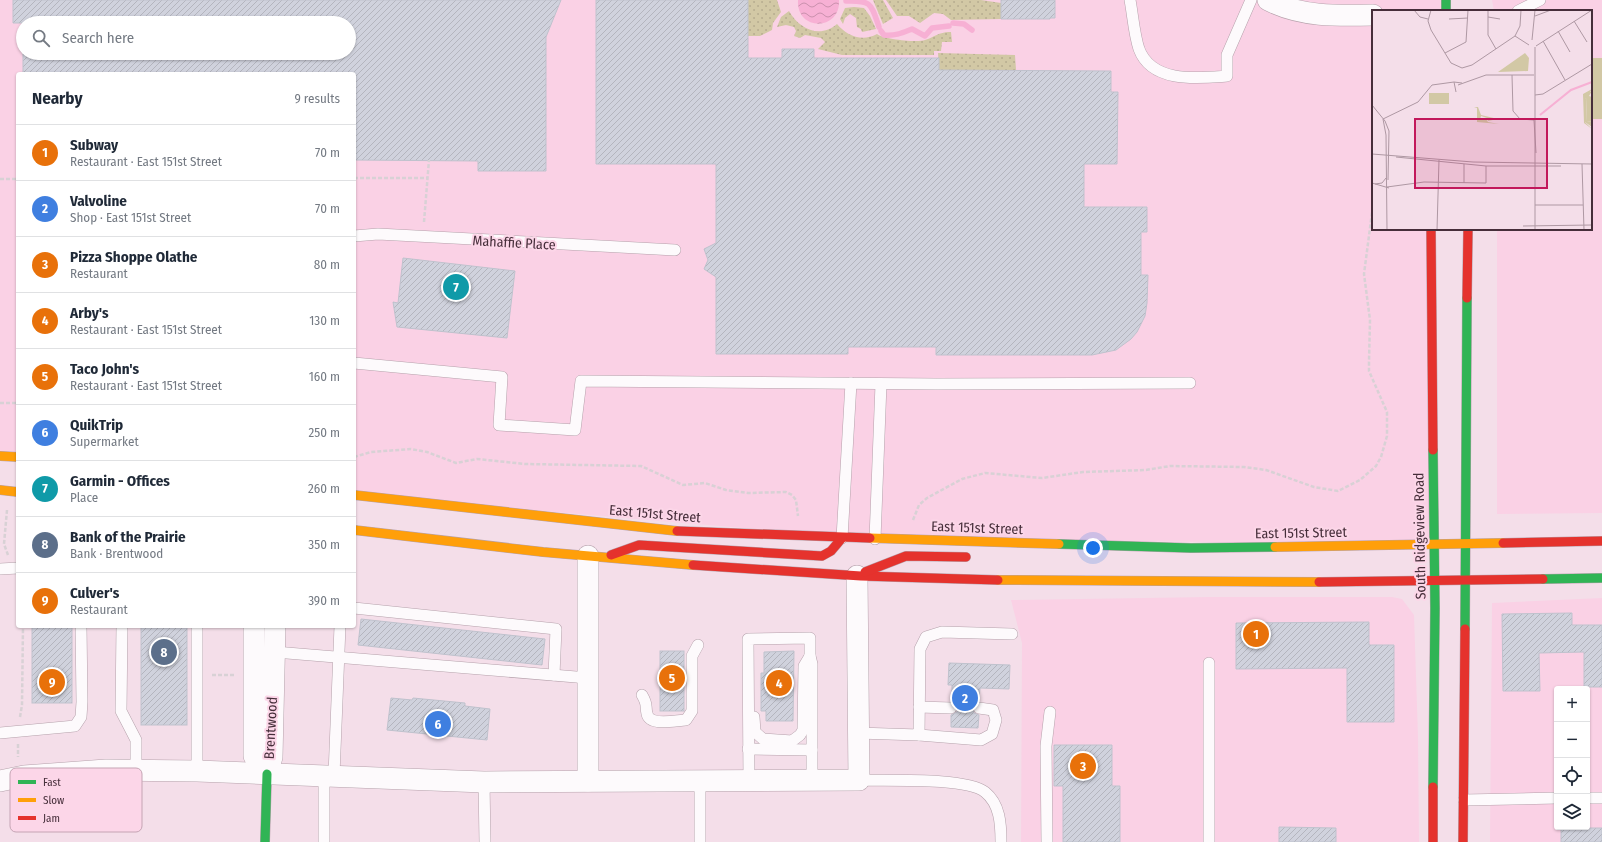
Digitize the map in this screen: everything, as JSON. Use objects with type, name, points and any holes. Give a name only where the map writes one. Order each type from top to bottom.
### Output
[{"type":"main road","name":"South Ridgeview Road","points":[[1431,230],[1435,582],[1434,842]]},
{"type":"main road","points":[[1463,842],[1468,230]]},
{"type":"main road","points":[[0,456],[16,457]]},
{"type":"main road","points":[[0,490],[16,492]]},
{"type":"main road","name":"East 151st Street","points":[[356,494],[523,515],[696,533],[1191,548],[1602,541]]},
{"type":"main road","points":[[356,530],[501,549],[694,566],[857,576],[1028,581],[1465,582],[1602,578]]},
{"type":"main road","points":[[596,557],[639,545],[822,556],[831,551],[842,538]]},
{"type":"main road","points":[[1115,554],[1128,547]]},
{"type":"main road","points":[[857,576],[906,556],[976,557]]},
{"type":"main road","points":[[265,842],[267,774]]},
{"type":"street","points":[[1268,0],[1291,10],[1314,15],[1372,15]]},
{"type":"street","points":[[588,781],[588,678],[596,557]]},
{"type":"street","points":[[142,770],[329,775],[406,780],[484,782],[859,780],[857,576]]},
{"type":"street","name":"Brentwood","points":[[254,628],[254,756],[267,774]]},
{"type":"street","name":"Brentwood","points":[[267,774],[272,757],[275,628]]},
{"type":"street","points":[[0,781],[10,779]]},
{"type":"lane","points":[[1130,0],[1139,49],[1145,59],[1164,73],[1179,77],[1195,78],[1227,76],[1227,55],[1251,0]]},
{"type":"lane","points":[[1520,10],[1540,0]]},
{"type":"lane","name":"Mahaffie Place","points":[[356,236],[378,234],[675,250]]},
{"type":"lane","points":[[356,363],[502,377],[499,425],[575,430],[581,381],[881,384],[1190,383]]},
{"type":"lane","points":[[842,538],[851,383]]},
{"type":"lane","points":[[875,539],[881,384]]},
{"type":"lane","points":[[0,569],[16,568]]},
{"type":"lane","points":[[356,608],[556,629],[554,675]]},
{"type":"lane","points":[[0,733],[75,726],[81,717],[81,628]]},
{"type":"lane","points":[[122,628],[122,711],[136,740],[136,768]]},
{"type":"lane","points":[[197,628],[197,771]]},
{"type":"lane","points":[[324,842],[340,628]]},
{"type":"lane","points":[[919,735],[920,649],[926,637],[942,632],[1012,634]]},
{"type":"lane","points":[[749,781],[748,639],[810,638],[810,656],[812,664],[812,780]]},
{"type":"lane","points":[[642,695],[647,704],[647,714],[654,721],[686,720],[692,711],[692,656],[698,645]]},
{"type":"lane","points":[[274,652],[588,678]]},
{"type":"lane","points":[[748,676],[754,685],[754,726],[758,736],[767,740],[792,740],[800,736],[803,730],[804,666],[810,656]]},
{"type":"lane","points":[[1208,842],[1210,663]]},
{"type":"lane","points":[[919,707],[952,708]]},
{"type":"lane","points":[[858,732],[981,740],[992,734],[996,720],[993,710],[979,708]]},
{"type":"lane","points":[[1047,842],[1046,746],[1050,712]]},
{"type":"lane","points":[[748,748],[812,750]]},
{"type":"lane","points":[[859,780],[953,782],[975,786],[986,792],[998,812],[1001,822],[1001,842]]},
{"type":"lane","points":[[700,781],[700,842]]},
{"type":"lane","points":[[484,782],[485,842]]},
{"type":"lane","points":[[1464,800],[1554,798]]},
{"type":"lane","points":[[1590,798],[1602,798]]},
{"type":"path","points":[[423,237],[429,160]]},
{"type":"path","points":[[356,178],[427,178]]},
{"type":"path","points":[[0,179],[16,179]]},
{"type":"path","points":[[913,522],[919,505],[927,498],[962,480],[985,473],[1042,478],[1083,472],[1146,470],[1170,466],[1244,467],[1266,470],[1314,488],[1338,491],[1360,480],[1376,466],[1387,436],[1387,412],[1370,371],[1369,362],[1370,320],[1364,274],[1372,213]]},
{"type":"path","points":[[0,403],[16,403]]},
{"type":"path","points":[[356,456],[371,452],[411,450],[427,452],[456,463],[478,459],[525,464],[640,466],[683,485],[705,483],[726,490],[748,492],[786,492],[792,495],[796,500],[798,517]]},
{"type":"path","points":[[7,508],[4,544],[10,560],[16,567]]},
{"type":"path","points":[[18,757],[18,731],[22,705],[23,628]]},
{"type":"path","points":[[207,676],[239,676]]},
{"type":"shaded area","points":[[0,0],[1446,0],[1446,10],[1372,10],[1372,230],[1431,230],[1434,544],[875,539],[356,495],[356,72],[16,72],[16,457],[0,456]]},
{"type":"shaded area","points":[[748,0],[777,0],[781,12],[773,23],[772,30],[760,36],[748,36]]},
{"type":"shaded area","points":[[873,0],[883,0],[893,18],[883,24]]},
{"type":"shaded area","points":[[886,0],[981,0],[1001,3],[1001,19],[951,20],[943,14],[934,13],[920,23],[909,16],[897,16]]},
{"type":"shaded area","points":[[1492,0],[1602,0],[1602,513],[1497,514],[1497,230],[1592,230],[1592,10],[1494,10]]},
{"type":"shaded area","points":[[845,8],[864,8],[870,16],[876,29],[862,32],[861,29],[857,27],[856,18],[850,14],[845,18],[843,24],[840,19]]},
{"type":"shaded area","points":[[789,11],[798,23],[810,30],[824,31],[837,24],[845,32],[860,38],[866,38],[877,34],[893,39],[908,41],[921,41],[941,33],[951,32],[952,42],[942,42],[941,51],[934,51],[934,55],[842,55],[818,49],[825,42],[821,38],[805,35],[800,38],[794,36],[796,31],[794,27],[786,25],[777,27],[781,17]]},
{"type":"shaded area","points":[[938,53],[1015,55],[1016,70],[939,70]]},
{"type":"shaded area","points":[[1592,58],[1602,58],[1602,119],[1592,119]]},
{"type":"shaded area","points":[[1209,597],[1392,597],[1402,599],[1414,615],[1418,737],[1419,842],[1021,842],[1022,643],[1011,600]]},
{"type":"shaded area","points":[[1602,598],[1602,842],[1490,842],[1492,603]]},
{"type":"water","points":[[798,0],[839,0],[838,10],[833,18],[818,24],[804,18],[799,10]]},
{"type":"building","points":[[13,0],[561,0],[546,37],[546,171],[478,171],[478,161],[356,160],[356,72],[23,72],[23,60],[356,60],[356,16],[16,16],[16,23],[13,23]]},
{"type":"building","points":[[596,0],[748,0],[748,58],[782,58],[782,49],[814,49],[814,58],[939,58],[939,70],[1111,71],[1111,92],[1118,92],[1117,164],[1084,164],[1084,207],[1147,207],[1147,232],[1141,232],[1141,275],[1148,275],[1147,303],[1145,316],[1137,332],[1131,339],[1116,350],[1092,355],[936,355],[936,347],[848,347],[848,354],[716,354],[716,277],[704,269],[708,260],[704,249],[716,243],[716,164],[596,164]]},
{"type":"building","points":[[1001,0],[1055,0],[1055,18],[1001,19]]},
{"type":"building","points":[[403,258],[515,271],[507,338],[397,327],[393,302],[398,303]]},
{"type":"building","points":[[1572,613],[1572,625],[1602,625],[1602,687],[1584,686],[1584,652],[1539,653],[1540,691],[1503,691],[1502,614]]},
{"type":"building","points":[[361,619],[545,639],[542,665],[358,645]]},
{"type":"building","points":[[1369,622],[1369,645],[1394,645],[1394,722],[1347,722],[1347,668],[1236,669],[1236,623]]},
{"type":"building","points":[[32,628],[72,628],[72,703],[32,703]]},
{"type":"building","points":[[141,628],[187,628],[187,725],[141,725]]},
{"type":"building","points":[[660,651],[684,651],[684,711],[660,711]]},
{"type":"building","points":[[794,651],[793,721],[766,721],[766,711],[761,711],[761,673],[764,673],[764,652]]},
{"type":"building","points":[[949,663],[1010,665],[1009,689],[980,688],[979,701],[974,703],[972,707],[974,713],[979,715],[978,728],[951,727],[951,715],[957,712],[958,708],[957,704],[952,701],[952,685],[948,685]]},
{"type":"building","points":[[391,698],[412,700],[413,698],[465,703],[465,706],[490,709],[487,740],[387,730]]},
{"type":"building","points":[[1054,745],[1112,745],[1112,786],[1120,786],[1120,842],[1063,842],[1063,786],[1054,786]]},
{"type":"building","points":[[1279,827],[1336,828],[1336,842],[1279,842]]},
{"type":"building","points":[[1590,828],[1602,828],[1602,842],[1561,842],[1561,830],[1590,830]]},
{"type":"waterway","points":[[846,1],[861,1],[869,5],[872,8],[879,27]]},
{"type":"waterway","points":[[953,23],[964,24],[972,30]]},
{"type":"waterway","points":[[881,31],[884,35],[892,35],[912,29],[925,36],[932,28],[949,26]]},
{"type":"traffic: fast","points":[[1446,0],[1446,10]]},
{"type":"traffic: fast","points":[[1465,629],[1467,298]]},
{"type":"traffic: fast","points":[[1433,450],[1435,608],[1433,787]]},
{"type":"traffic: fast","points":[[1059,544],[1191,548],[1275,547]]},
{"type":"traffic: fast","points":[[1543,579],[1602,578]]},
{"type":"traffic: fast","points":[[265,842],[267,774]]},
{"type":"traffic: slow","points":[[0,456],[16,457]]},
{"type":"traffic: slow","points":[[0,490],[16,492]]},
{"type":"traffic: slow","points":[[356,495],[677,531]]},
{"type":"traffic: slow","points":[[356,530],[543,552],[693,565]]},
{"type":"traffic: slow","points":[[870,538],[1059,544]]},
{"type":"traffic: slow","points":[[1275,547],[1503,543]]},
{"type":"traffic: slow","points":[[998,580],[1319,582]]},
{"type":"traffic: jam","points":[[1431,230],[1433,450]]},
{"type":"traffic: jam","points":[[1467,298],[1468,230]]},
{"type":"traffic: jam","points":[[677,531],[870,538]]},
{"type":"traffic: jam","points":[[611,555],[639,545],[822,556],[831,551],[842,538]]},
{"type":"traffic: jam","points":[[1503,543],[1602,541]]},
{"type":"traffic: jam","points":[[865,572],[906,556],[966,557]]},
{"type":"traffic: jam","points":[[693,565],[861,576],[998,580]]},
{"type":"traffic: jam","points":[[1319,582],[1543,579]]},
{"type":"traffic: jam","points":[[1463,842],[1465,629]]},
{"type":"traffic: jam","points":[[1433,787],[1433,842]]},
{"type":"place","name":"Garmin - Offices","points":[[456,287]]},
{"type":"place","name":"Subway","points":[[1256,634]]},
{"type":"place","name":"Bank of the Prairie","points":[[164,652]]},
{"type":"place","name":"Taco John's","points":[[672,678]]},
{"type":"place","name":"Culver's","points":[[52,682]]},
{"type":"place","name":"Arby's","points":[[779,683]]},
{"type":"place","name":"Valvoline","points":[[965,698]]},
{"type":"place","name":"QuikTrip","points":[[438,724]]},
{"type":"place","name":"Pizza Shoppe Olathe","points":[[1083,766]]}]
